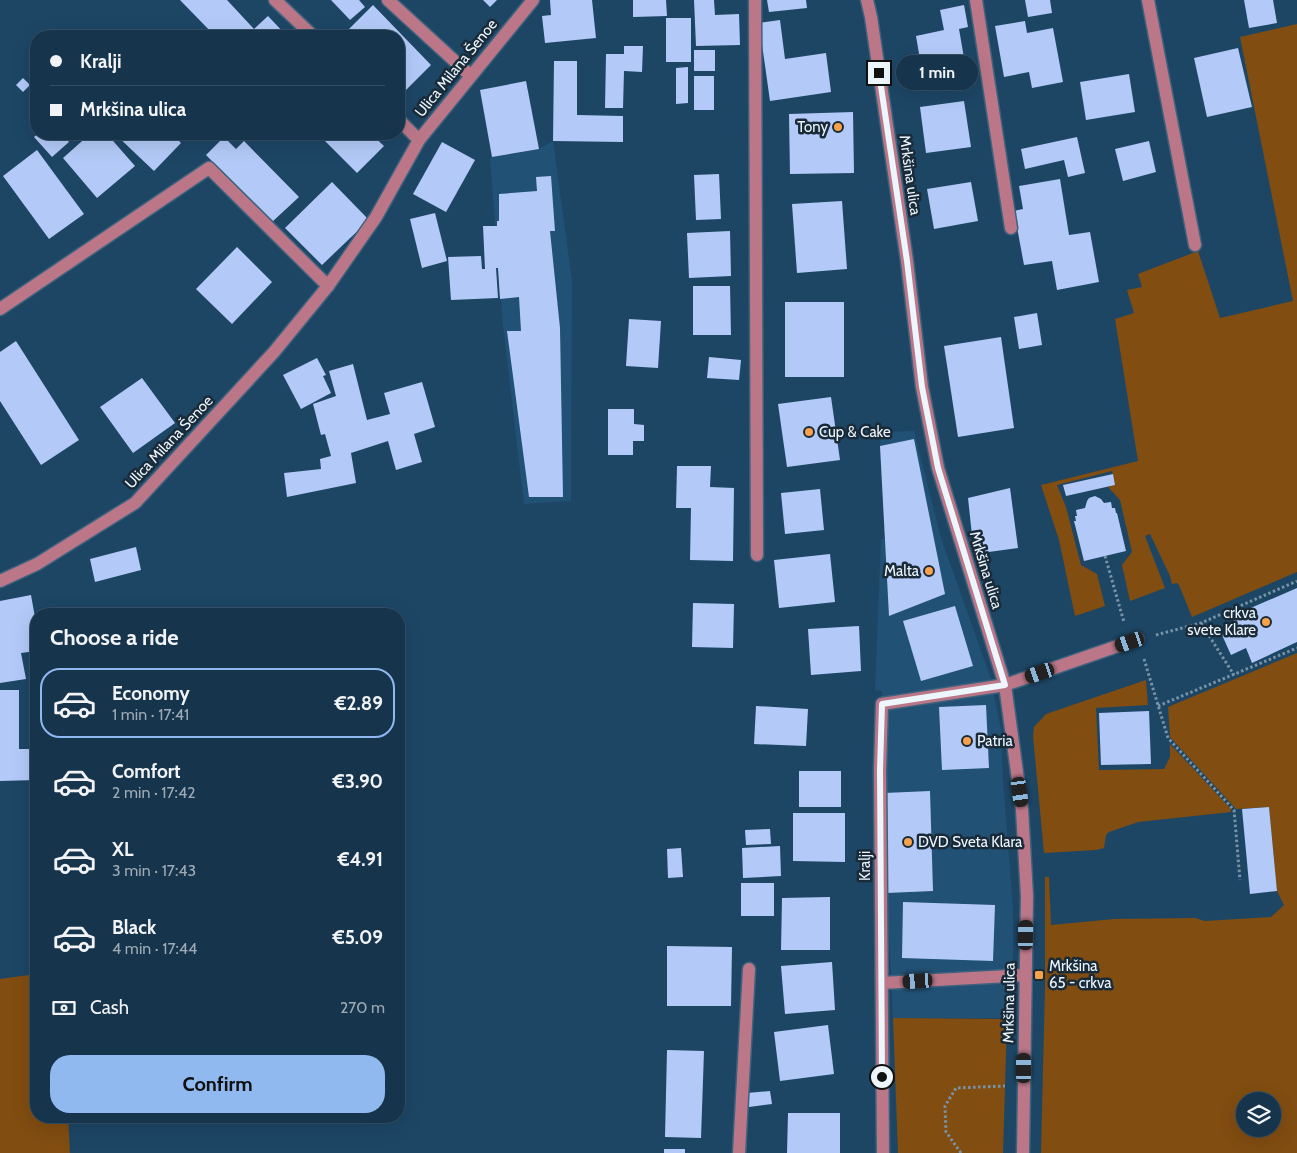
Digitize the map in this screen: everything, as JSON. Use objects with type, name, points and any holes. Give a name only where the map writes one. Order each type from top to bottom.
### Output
[{"type":"street","points":[[275,0],[307,30]]},
{"type":"street","points":[[388,0],[471,76]]},
{"type":"street","name":"Ulica Milana Šenoe","points":[[1,577],[36,564],[135,503],[274,352],[328,286],[376,217],[419,140],[533,0]]},
{"type":"street","points":[[755,0],[757,555]]},
{"type":"street","name":"Mrkšina ulica","points":[[867,0],[907,261],[922,387],[934,450],[1005,685],[1022,809],[1027,896],[1023,1153]]},
{"type":"street","points":[[976,0],[1011,228]]},
{"type":"street","points":[[1148,0],[1195,245]]},
{"type":"street","points":[[405,126],[419,140]]},
{"type":"street","points":[[0,309],[209,168],[328,286]]},
{"type":"street","points":[[1005,685],[1134,640]]},
{"type":"street","name":"Kralji","points":[[883,1153],[880,770],[882,704],[1005,685]]},
{"type":"street","points":[[739,1153],[749,969]]},
{"type":"street","points":[[882,983],[1026,975]]},
{"type":"path","points":[[1105,556],[1168,738],[1234,810],[1240,880]]},
{"type":"path","points":[[1134,640],[1201,624],[1297,581]]},
{"type":"path","points":[[1201,624],[1234,675]]},
{"type":"path","points":[[1158,706],[1297,648]]},
{"type":"path","points":[[961,1153],[946,1132],[945,1106],[956,1088],[1008,1086]]},
{"type":"shaded area","points":[[1297,24],[1297,572],[1192,617],[1179,585],[1177,583],[1172,584],[1150,534],[1145,536],[1165,588],[1130,601],[1122,565],[1132,552],[1120,500],[1108,487],[1115,485],[1112,471],[1057,485],[1066,507],[1081,565],[1097,574],[1105,606],[1075,616],[1059,540],[1041,485],[1138,461],[1115,319],[1134,313],[1127,290],[1142,287],[1138,274],[1198,251],[1220,318],[1293,301],[1240,37]]},
{"type":"shaded area","points":[[553,141],[572,281],[571,501],[524,504],[503,325],[490,158],[539,149]]},
{"type":"shaded area","points":[[914,431],[941,538],[990,676],[1001,729],[1013,909],[1013,1018],[893,1018],[887,893],[882,691],[875,690],[881,539],[885,539],[880,446],[881,432]]},
{"type":"shaded area","points":[[1297,653],[1297,1153],[1041,1153],[1045,987],[1045,877],[1049,877],[1051,925],[1114,919],[1195,918],[1205,921],[1271,917],[1284,905],[1277,891],[1269,807],[1236,809],[1170,737],[1168,707]]},
{"type":"shaded area","points":[[1146,680],[1148,705],[1096,708],[1099,770],[1164,769],[1170,757],[1170,744],[1231,809],[1231,812],[1138,822],[1109,832],[1106,835],[1104,848],[1044,853],[1033,736],[1034,727],[1046,714]]},
{"type":"shaded area","points":[[30,975],[30,1123],[68,1123],[70,1153],[0,1153],[0,979]]},
{"type":"shaded area","points":[[893,1018],[1007,1019],[1003,1153],[898,1153]]},
{"type":"building","points":[[180,0],[227,0],[254,29],[268,16],[281,30],[209,30]]},
{"type":"building","points":[[331,0],[359,0],[365,7],[350,20]]},
{"type":"building","points":[[483,0],[497,0],[490,7]]},
{"type":"building","points":[[550,0],[592,0],[596,38],[545,43],[542,16],[551,15]]},
{"type":"building","points":[[633,0],[666,0],[667,16],[633,17]]},
{"type":"building","points":[[694,0],[714,0],[715,15],[739,14],[740,45],[696,46]]},
{"type":"building","points":[[767,0],[806,0],[807,8],[769,12]]},
{"type":"building","points":[[1025,0],[1050,0],[1052,13],[1028,17]]},
{"type":"building","points":[[1244,0],[1273,0],[1277,23],[1249,28]]},
{"type":"building","points":[[373,5],[397,30],[348,30]]},
{"type":"building","points":[[964,5],[968,27],[959,29],[967,75],[924,83],[916,36],[944,30],[940,10]]},
{"type":"building","points":[[666,18],[691,18],[691,62],[666,62]]},
{"type":"building","points":[[780,20],[785,59],[826,53],[831,92],[770,101],[759,23]]},
{"type":"building","points":[[1025,21],[1027,33],[1053,28],[1063,82],[1032,88],[1029,72],[1004,77],[995,26]]},
{"type":"building","points":[[405,38],[431,65],[405,91]]},
{"type":"building","points":[[624,46],[643,46],[642,72],[624,71],[623,108],[605,108],[606,54],[624,54]]},
{"type":"building","points":[[1238,48],[1252,107],[1207,117],[1194,58]]},
{"type":"building","points":[[694,50],[715,50],[715,71],[694,71]]},
{"type":"building","points":[[554,61],[577,61],[577,115],[623,116],[623,142],[553,141]]},
{"type":"building","points":[[688,67],[688,103],[676,104],[676,68]]},
{"type":"building","points":[[1129,74],[1135,112],[1086,120],[1080,82]]},
{"type":"building","points":[[694,76],[714,76],[714,110],[694,110]]},
{"type":"building","points":[[23,78],[30,85],[23,92],[16,85]]},
{"type":"building","points":[[526,81],[539,149],[492,157],[480,90]]},
{"type":"building","points":[[964,101],[971,147],[926,153],[920,107]]},
{"type":"building","points":[[853,112],[854,173],[790,174],[789,114]]},
{"type":"building","points":[[1077,137],[1085,173],[1068,177],[1064,160],[1025,169],[1021,149]]},
{"type":"building","points":[[37,140],[67,140],[69,142],[52,157]]},
{"type":"building","points":[[83,140],[112,140],[135,166],[97,198],[63,158]]},
{"type":"building","points":[[121,140],[178,140],[181,143],[154,171]]},
{"type":"building","points":[[221,140],[227,140],[236,149],[244,141],[299,197],[272,222],[206,155]]},
{"type":"building","points":[[324,140],[378,140],[384,146],[357,173]]},
{"type":"building","points":[[1149,141],[1156,172],[1123,181],[1115,149]]},
{"type":"building","points":[[442,142],[475,160],[446,212],[413,194]]},
{"type":"building","points":[[37,150],[84,214],[49,239],[3,176]]},
{"type":"building","points":[[719,174],[721,219],[696,220],[694,175]]},
{"type":"building","points":[[551,176],[555,231],[550,231],[560,328],[563,497],[529,497],[507,331],[521,331],[519,297],[500,299],[498,268],[496,268],[498,298],[451,300],[448,257],[481,256],[482,269],[485,269],[483,226],[497,226],[497,221],[499,221],[499,194],[537,191],[536,177]]},
{"type":"building","points":[[1060,179],[1069,235],[1090,232],[1099,282],[1057,290],[1052,261],[1024,265],[1014,211],[1023,209],[1019,186]]},
{"type":"building","points":[[332,182],[369,220],[322,265],[285,228]]},
{"type":"building","points":[[971,182],[978,221],[934,229],[927,189]]},
{"type":"building","points":[[842,201],[847,269],[797,273],[792,204]]},
{"type":"building","points":[[435,213],[447,261],[422,268],[410,219]]},
{"type":"building","points":[[730,231],[731,276],[689,278],[687,233]]},
{"type":"building","points":[[237,247],[272,282],[232,324],[196,289]]},
{"type":"building","points":[[693,286],[730,286],[731,335],[693,335]]},
{"type":"building","points":[[785,302],[844,302],[844,377],[785,377]]},
{"type":"building","points":[[1037,313],[1042,345],[1019,349],[1014,317]]},
{"type":"building","points":[[629,319],[661,321],[658,368],[626,366]]},
{"type":"building","points":[[1001,337],[1014,428],[958,437],[944,346]]},
{"type":"building","points":[[16,341],[79,440],[41,465],[0,401],[0,352]]},
{"type":"building","points":[[709,357],[741,360],[739,380],[707,378]]},
{"type":"building","points":[[317,358],[326,375],[323,376],[331,393],[301,409],[283,375]]},
{"type":"building","points":[[353,364],[367,420],[390,414],[384,393],[422,382],[435,427],[414,434],[422,462],[396,470],[388,441],[351,453],[356,483],[287,497],[284,473],[321,469],[320,459],[331,456],[325,434],[321,435],[313,404],[336,396],[329,371]]},
{"type":"building","points":[[142,378],[175,423],[133,453],[100,407]]},
{"type":"building","points":[[831,397],[840,460],[787,467],[778,404]]},
{"type":"building","points":[[608,409],[634,409],[634,424],[644,425],[644,441],[633,441],[633,455],[608,455]]},
{"type":"building","points":[[914,439],[945,594],[889,616],[880,446]]},
{"type":"building","points":[[677,466],[711,466],[710,487],[734,488],[733,561],[690,560],[691,508],[676,508]]},
{"type":"building","points":[[1113,474],[1115,485],[1066,496],[1063,485]]},
{"type":"building","points":[[1010,488],[1018,548],[974,554],[968,498]]},
{"type":"building","points":[[820,489],[824,530],[785,534],[781,493]]},
{"type":"building","points":[[1095,496],[1104,503],[1111,502],[1112,508],[1115,508],[1126,551],[1084,561],[1074,521],[1076,521],[1075,516],[1077,516],[1076,510],[1085,508],[1089,498]]},
{"type":"building","points":[[136,547],[141,570],[95,582],[90,559]]},
{"type":"building","points":[[830,554],[835,602],[779,608],[774,560]]},
{"type":"building","name":"crkva svete Klare","points":[[1297,588],[1297,642],[1252,663],[1246,648],[1231,655],[1222,635],[1237,628],[1232,616]]},
{"type":"building","points":[[31,595],[33,608],[30,608],[30,652],[21,653],[26,679],[0,683],[0,601]]},
{"type":"building","points":[[693,603],[734,604],[733,648],[692,647]]},
{"type":"building","points":[[955,606],[973,666],[921,681],[903,621]]},
{"type":"building","points":[[859,626],[861,671],[811,675],[808,629]]},
{"type":"building","points":[[0,690],[19,690],[19,749],[30,749],[30,780],[0,781]]},
{"type":"building","points":[[986,705],[989,768],[942,770],[939,707]]},
{"type":"building","points":[[756,706],[808,709],[806,746],[754,744]]},
{"type":"building","points":[[1149,711],[1151,764],[1101,765],[1099,713]]},
{"type":"building","points":[[799,771],[841,771],[841,807],[799,807]]},
{"type":"building","name":"DVD Sveta Klara","points":[[930,791],[933,891],[887,893],[884,793]]},
{"type":"building","points":[[1269,807],[1277,891],[1250,894],[1242,809]]},
{"type":"building","points":[[793,813],[845,813],[845,862],[793,861]]},
{"type":"building","points":[[770,829],[771,844],[746,845],[745,830]]},
{"type":"building","points":[[780,846],[781,876],[743,878],[742,848]]},
{"type":"building","points":[[681,848],[683,877],[668,878],[667,849]]},
{"type":"building","points":[[741,883],[774,883],[774,916],[741,916]]},
{"type":"building","points":[[830,897],[830,950],[781,950],[782,898]]},
{"type":"building","points":[[903,902],[995,905],[993,961],[902,958]]},
{"type":"building","points":[[667,946],[732,947],[731,1006],[667,1006]]},
{"type":"building","points":[[832,962],[835,1010],[785,1014],[781,966]]},
{"type":"building","points":[[828,1025],[834,1074],[780,1081],[774,1032]]},
{"type":"building","points":[[667,1050],[704,1051],[701,1138],[665,1137]]},
{"type":"building","points":[[770,1091],[772,1104],[749,1107],[747,1093]]},
{"type":"building","points":[[788,1113],[840,1113],[840,1153],[787,1153]]},
{"type":"building","points":[[664,1149],[685,1149],[685,1153],[664,1153]]},
{"type":"place","name":"Tony","points":[[838,127]]},
{"type":"place","name":"Cup & Cake","points":[[809,432]]},
{"type":"place","name":"Malta","points":[[929,571]]},
{"type":"place","name":"crkva svete Klare","points":[[1266,622]]},
{"type":"place","name":"Patria","points":[[967,741]]},
{"type":"place","name":"DVD Sveta Klara","points":[[908,842]]},
{"type":"place","name":"Mrkšina 65 - crkva","points":[[1039,975]]},
{"type":"route","points":[[879,73],[907,261],[922,387],[938,468],[1005,685],[882,704],[880,770],[882,1077]]}]
